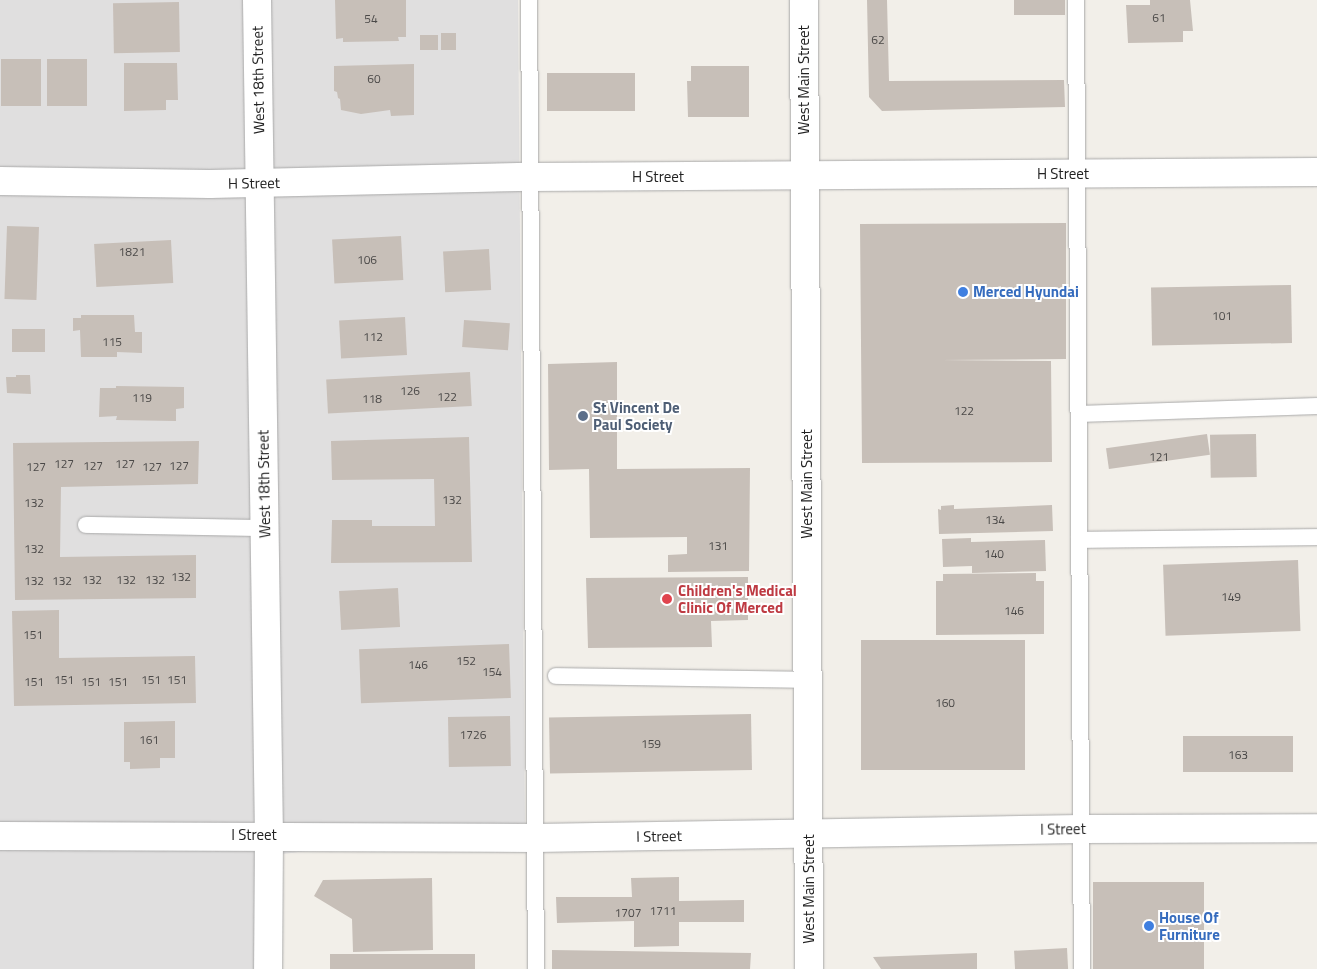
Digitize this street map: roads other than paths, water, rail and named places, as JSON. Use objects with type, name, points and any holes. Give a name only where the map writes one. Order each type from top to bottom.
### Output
[{"type":"street","name":"West 18th Street","points":[[257,0],[269,835],[268,969]]},
{"type":"street","name":"West Main Street","points":[[804,0],[809,969]]},
{"type":"street","name":"H Street","points":[[0,181],[259,183],[530,177],[1317,172]]},
{"type":"street","name":"I Street","points":[[0,836],[269,835],[535,838],[1081,829],[1317,828]]},
{"type":"lane","points":[[529,0],[536,969]]},
{"type":"lane","points":[[1076,0],[1082,969]]},
{"type":"lane","points":[[1079,414],[1317,406]]},
{"type":"lane","points":[[86,525],[264,528]]},
{"type":"lane","points":[[1079,540],[1317,537]]},
{"type":"lane","points":[[556,676],[808,680]]},
{"type":"place","name":"Merced Hyundai","points":[[963,292]]},
{"type":"place","name":"St Vincent De Paul Society","points":[[583,416]]},
{"type":"place","name":"Children's Medical Clinic Of Merced","points":[[667,599]]},
{"type":"place","name":"House Of Furniture","points":[[1149,926]]}]
